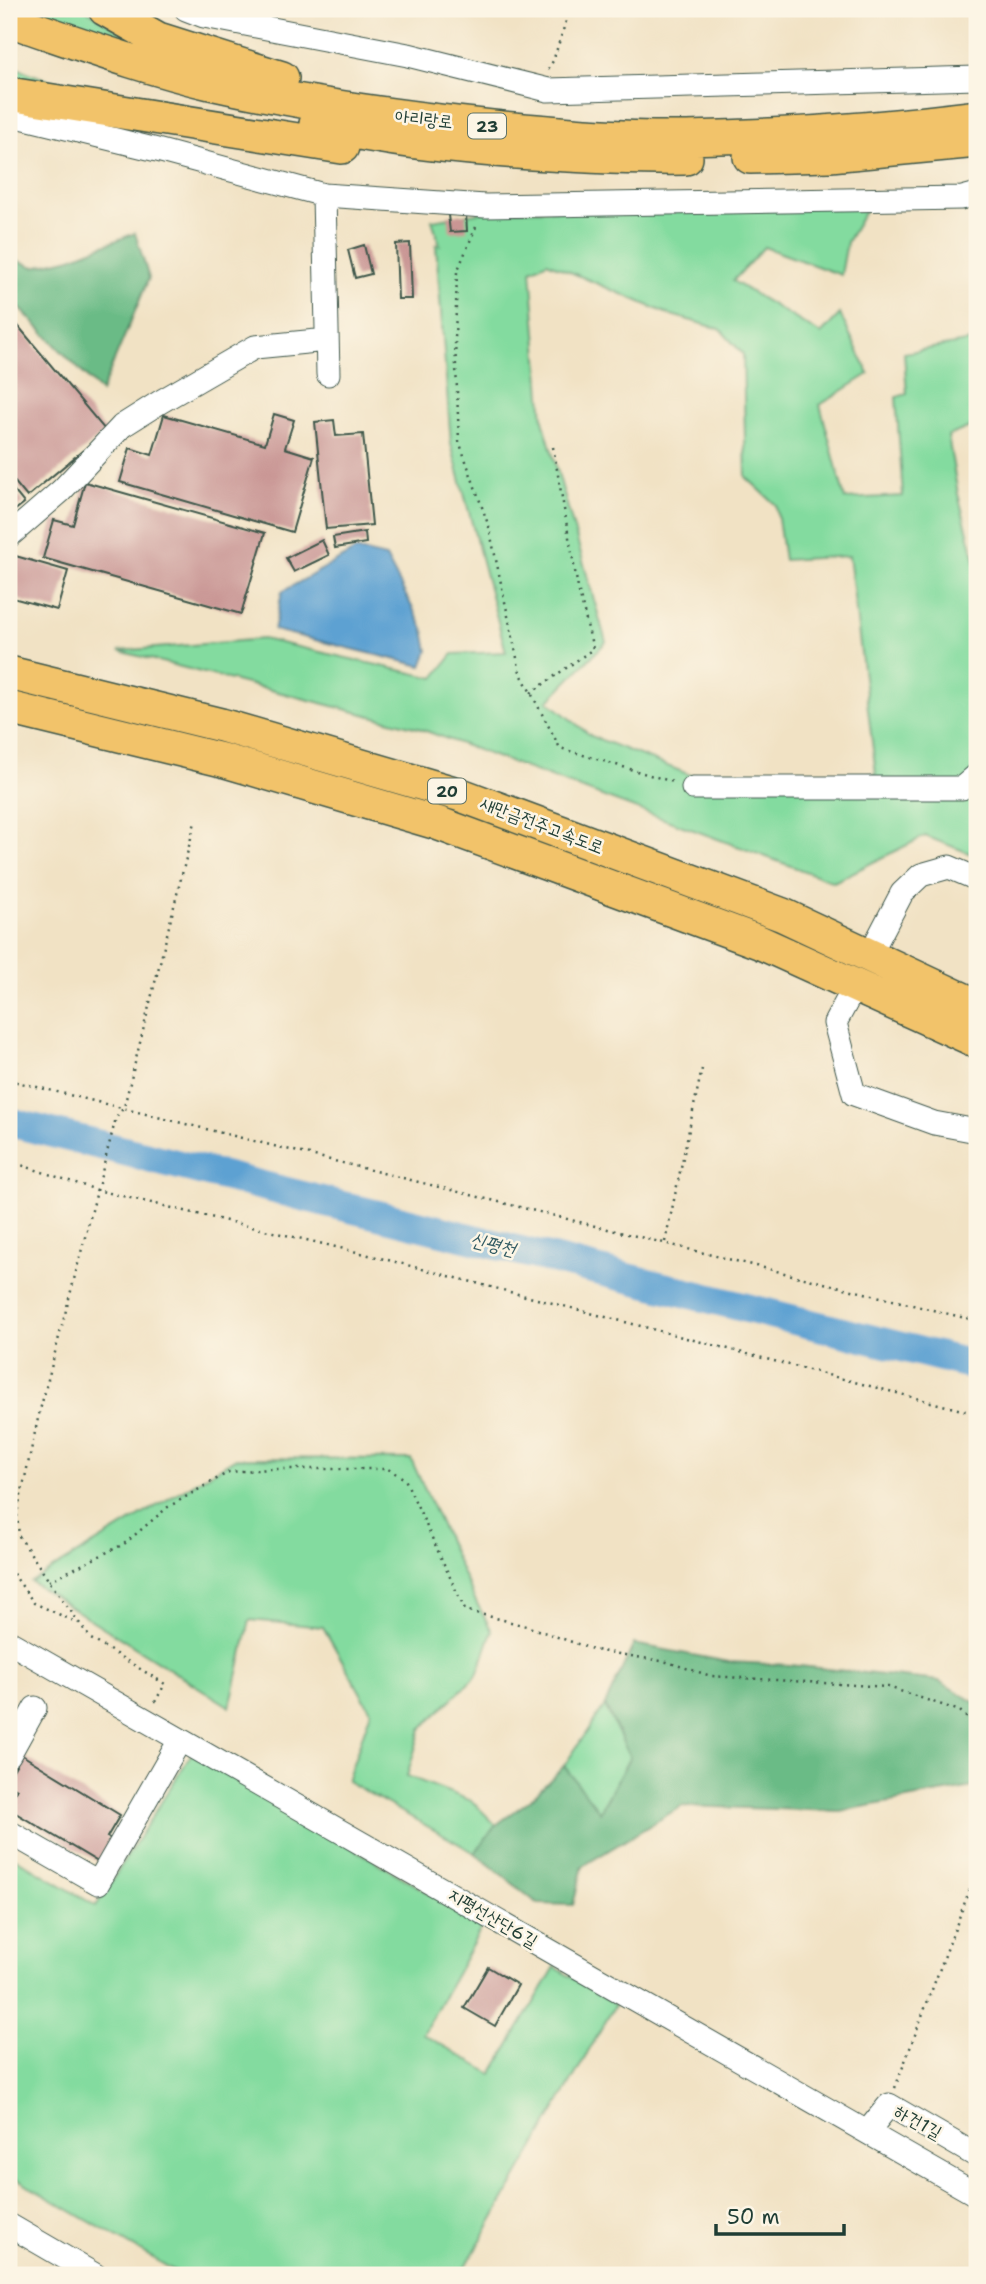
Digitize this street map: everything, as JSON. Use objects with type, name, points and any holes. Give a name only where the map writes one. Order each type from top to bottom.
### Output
[{"type":"highway","points":[[105,9],[158,39],[301,85],[310,103]]},
{"type":"highway","name":"아리랑로","points":[[9,20],[208,82],[310,103],[408,118],[550,132],[686,138],[883,128],[977,117]]},
{"type":"highway","name":"아리랑로","points":[[9,44],[101,74],[371,137],[458,148],[632,159],[830,155],[977,141]]},
{"type":"highway","points":[[9,94],[357,149],[371,137]]},
{"type":"highway","name":"새만금전주고속도로","points":[[9,673],[221,725],[461,795],[783,915],[977,1006]]},
{"type":"highway","name":"새만금전주고속도로","points":[[9,708],[222,760],[437,823],[759,942],[977,1041]]},
{"type":"street","points":[[186,9],[204,16],[408,55],[548,90],[977,78]]},
{"type":"street","points":[[9,114],[158,150],[324,195],[485,206],[937,199],[962,198],[977,194]]},
{"type":"street","points":[[324,195],[328,374]]},
{"type":"street","points":[[9,536],[61,491],[122,426],[160,402],[255,347],[327,340]]},
{"type":"street","points":[[693,788],[962,788],[977,775]]},
{"type":"street","points":[[869,956],[902,892],[921,874],[949,867],[977,879]]},
{"type":"street","points":[[855,986],[835,1023],[854,1094],[934,1123],[977,1131]]},
{"type":"street","name":"지평선산단6길","points":[[9,1642],[977,2195]]},
{"type":"street","points":[[9,1755],[35,1708]]},
{"type":"street","points":[[9,1832],[98,1883],[180,1740]]},
{"type":"street","name":"하건1길","points":[[867,2132],[889,2105],[977,2156]]},
{"type":"street","points":[[9,2225],[95,2275]]},
{"type":"path","points":[[537,88],[553,61],[570,9]]},
{"type":"path","points":[[485,206],[457,272],[459,441],[489,527],[520,672],[560,748],[693,788]]},
{"type":"path","points":[[531,693],[593,649],[578,588],[553,447]]},
{"type":"path","points":[[145,1720],[165,1684],[91,1639],[19,1536],[17,1514],[39,1414],[116,1118],[124,1107],[194,822]]},
{"type":"path","points":[[665,1242],[703,1065]]},
{"type":"path","points":[[9,1080],[977,1321]]},
{"type":"path","points":[[9,1161],[97,1190],[361,1253],[977,1414]]},
{"type":"path","points":[[48,1581],[124,1544],[168,1507],[229,1472],[271,1469],[388,1469],[405,1479],[465,1611],[526,1626],[595,1650],[667,1662],[711,1676],[888,1687],[960,1711],[977,1728]]},
{"type":"path","points":[[9,1568],[34,1603],[81,1625]]},
{"type":"path","points":[[889,2105],[977,1870]]},
{"type":"green space","points":[[33,9],[85,9],[147,50]]},
{"type":"green space","points":[[9,65],[88,96],[9,86]]},
{"type":"green space","points":[[869,204],[847,242],[841,275],[764,247],[733,281],[821,334],[840,314],[869,374],[820,405],[845,499],[903,496],[896,397],[907,394],[904,353],[977,340],[977,424],[948,436],[958,494],[977,568],[977,856],[925,836],[834,882],[418,728],[119,651],[263,639],[434,678],[453,654],[506,652],[451,444],[436,245],[440,245],[432,220],[489,211]],"holes":[[[547,262],[668,314],[720,329],[743,354],[746,477],[776,505],[784,560],[849,556],[876,774],[698,778],[591,736],[548,701],[606,642],[543,420],[531,270]]]},
{"type":"green space","points":[[135,233],[149,278],[101,392],[9,297],[9,257],[34,267],[71,258]]},
{"type":"green space","points":[[236,1458],[411,1459],[474,1598],[492,1631],[477,1675],[421,1729],[407,1776],[472,1801],[496,1825],[475,1853],[347,1781],[371,1711],[323,1627],[250,1620],[230,1707],[31,1582]]},
{"type":"green space","points":[[634,1644],[729,1662],[790,1665],[939,1681],[977,1704],[977,1778],[973,1787],[840,1811],[682,1806],[583,1866],[573,1905],[538,1904],[475,1853],[496,1825],[530,1800],[564,1766],[600,1812],[630,1757],[605,1705]]},
{"type":"green space","points":[[605,1705],[630,1757],[599,1813],[564,1766]]},
{"type":"green space","points":[[192,1753],[483,1925],[423,2034],[492,2074],[555,1967],[615,2005],[461,2275],[182,2275],[9,2175],[9,1854],[96,1906]]},
{"type":"water","points":[[356,550],[386,557],[424,630],[428,651],[422,666],[274,630],[282,592]]},
{"type":"building","points":[[466,214],[467,231],[450,232],[448,215]]},
{"type":"building","points":[[410,243],[412,299],[398,299],[396,244]]},
{"type":"building","points":[[364,245],[371,274],[355,278],[348,250]]},
{"type":"building","points":[[9,315],[106,431],[27,497],[9,475]]},
{"type":"building","points":[[274,414],[294,420],[285,448],[314,457],[292,532],[120,482],[130,448],[152,455],[164,415],[265,444]]},
{"type":"building","points":[[334,420],[336,436],[363,434],[372,525],[326,529],[315,422]]},
{"type":"building","points":[[85,482],[265,533],[241,614],[43,558],[54,520],[73,525]]},
{"type":"building","points":[[11,487],[24,503],[9,515],[9,489]]},
{"type":"building","points":[[365,532],[366,543],[335,548],[333,537]]},
{"type":"building","points":[[322,540],[329,555],[294,572],[286,558]]},
{"type":"building","points":[[12,555],[68,571],[57,610],[9,597],[9,567]]},
{"type":"building","points":[[22,1755],[120,1815],[107,1837],[111,1839],[98,1862],[9,1809],[9,1802],[17,1789],[9,1784],[9,1777]]},
{"type":"building","points":[[488,1967],[518,1985],[495,2026],[464,2008]]},
{"type":"waterway","name":"신평천","points":[[9,1122],[977,1366]]}]
